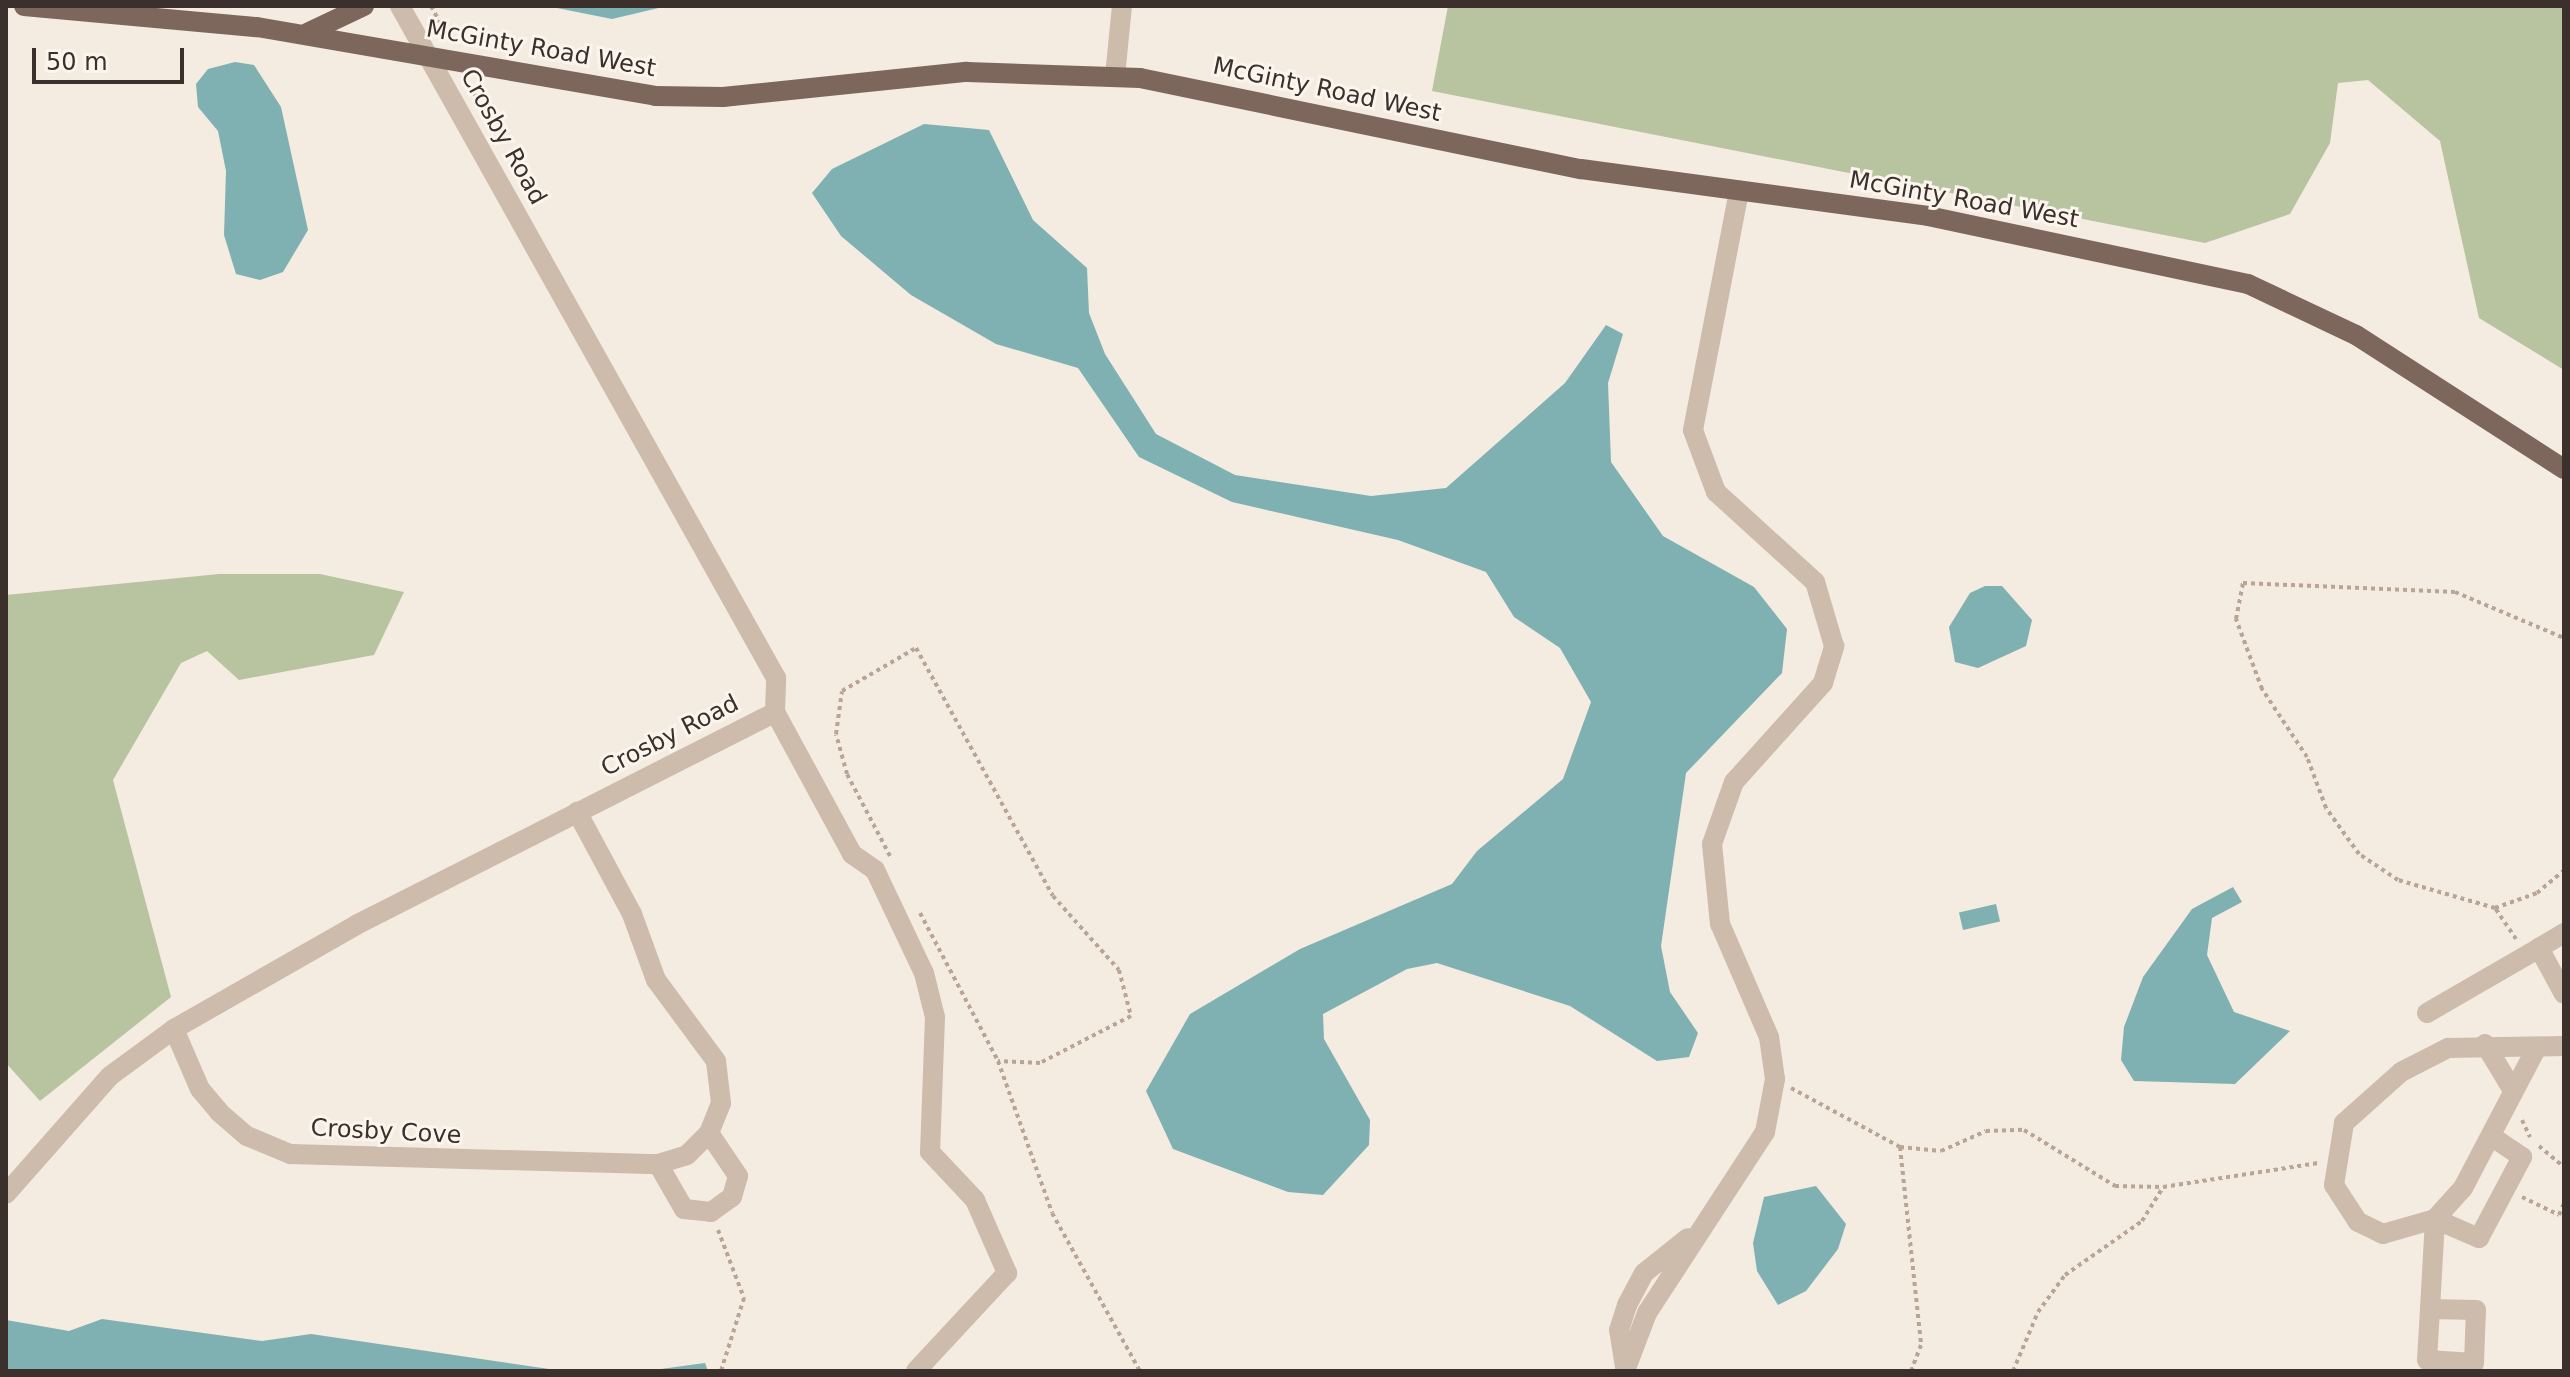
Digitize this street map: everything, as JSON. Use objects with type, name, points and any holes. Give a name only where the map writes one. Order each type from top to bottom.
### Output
[{"type":"main road","name":"McGinty Road West","points":[[24,6],[131,11],[299,34],[655,96],[723,97],[967,72],[1115,76],[1581,169],[1928,216],[2248,284],[2356,335],[2564,469]]},
{"type":"main road","points":[[299,34],[341,23],[364,6]]},
{"type":"street","name":"Crosby Road","points":[[6,1194],[110,1076],[174,1029],[577,812],[775,712],[776,678],[400,6]]},
{"type":"street","points":[[1115,76],[1122,6]]},
{"type":"street","points":[[1625,1369],[1647,1313],[1765,1132],[1775,1079],[1769,1037],[1720,924],[1712,844],[1734,782],[1823,683],[1834,646],[1815,582],[1716,492],[1693,430],[1739,190]]},
{"type":"street","points":[[775,712],[852,854],[875,870],[924,973],[935,1017],[930,1152],[975,1200],[1007,1273],[916,1371]]},
{"type":"street","points":[[577,812],[614,877],[656,980],[716,1061],[721,1103],[709,1133],[738,1176],[732,1197],[711,1212],[684,1209],[658,1164]]},
{"type":"street","points":[[2427,1013],[2564,933]]},
{"type":"street","points":[[2539,948],[2564,994]]},
{"type":"street","name":"Crosby Cove","points":[[174,1029],[200,1089],[219,1112],[247,1136],[290,1154],[658,1164],[687,1155],[709,1133]]},
{"type":"street","points":[[2537,1047],[2512,1089],[2463,1188],[2435,1219],[2383,1234],[2358,1222],[2334,1185],[2344,1123],[2401,1072],[2448,1048],[2485,1044],[2564,1046]]},
{"type":"street","points":[[2485,1044],[2512,1089]]},
{"type":"street","points":[[2435,1219],[2479,1238],[2522,1157],[2491,1136]]},
{"type":"street","points":[[2430,1309],[2435,1219]]},
{"type":"path","points":[[2495,908],[2398,880],[2359,854],[2326,808],[2307,757],[2262,689],[2236,619],[2243,583],[2455,592],[2564,638]]},
{"type":"path","points":[[897,870],[847,774],[836,734],[842,691],[916,648],[1053,896],[1119,970],[1131,1016],[1040,1063],[998,1061]]},
{"type":"path","points":[[911,897],[998,1061],[1025,1155],[1140,1371]]},
{"type":"path","points":[[1775,1079],[1900,1147],[1941,1151],[1986,1131],[2024,1130],[2115,1186],[2163,1187],[2318,1163]]},
{"type":"path","points":[[2523,1108],[2533,1142],[2564,1167]]},
{"type":"path","points":[[1900,1147],[1921,1345],[1911,1371]]},
{"type":"path","points":[[2013,1371],[2038,1312],[2065,1275],[2142,1221],[2163,1187]]},
{"type":"path","points":[[2505,1189],[2559,1215],[2564,1203]]},
{"type":"path","points":[[711,1212],[744,1298],[721,1371]]},
{"type":"green space","points":[[1448,6],[2564,6],[2564,370],[2479,318],[2440,141],[2368,80],[2338,83],[2330,143],[2290,214],[2205,243],[1432,91]]},
{"type":"green space","points":[[219,574],[320,574],[404,592],[374,655],[239,680],[207,651],[181,663],[113,780],[171,997],[40,1101],[6,1063],[6,595]]},
{"type":"water","points":[[547,6],[667,6],[612,19]]},
{"type":"water","points":[[235,62],[254,65],[281,107],[308,230],[283,272],[260,280],[236,274],[224,235],[226,171],[218,131],[198,107],[196,84],[208,69]]},
{"type":"water","points":[[924,124],[989,130],[1033,220],[1087,268],[1089,313],[1105,354],[1156,434],[1235,475],[1371,496],[1446,488],[1565,383],[1606,325],[1623,334],[1608,383],[1611,462],[1663,536],[1754,587],[1787,629],[1782,673],[1686,773],[1661,946],[1670,992],[1698,1033],[1689,1057],[1657,1061],[1570,1006],[1437,963],[1407,969],[1323,1014],[1324,1039],[1370,1120],[1369,1145],[1323,1195],[1288,1192],[1173,1149],[1146,1091],[1190,1014],[1300,949],[1452,884],[1477,851],[1563,779],[1591,702],[1560,648],[1514,617],[1486,572],[1398,540],[1232,502],[1139,457],[1078,368],[996,344],[911,295],[841,236],[812,193],[832,169]]},
{"type":"water","points":[[1985,586],[2002,586],[2032,620],[2026,646],[1978,668],[1955,662],[1949,627],[1970,593]]},
{"type":"water","points":[[2233,887],[2242,902],[2212,918],[2207,955],[2234,1012],[2290,1031],[2235,1084],[2134,1081],[2121,1060],[2124,1027],[2143,977],[2192,909]]},
{"type":"water","points":[[1996,904],[2000,922],[1963,930],[1959,913]]},
{"type":"water","points":[[1816,1186],[1846,1224],[1838,1249],[1806,1291],[1778,1305],[1757,1271],[1753,1243],[1764,1197]]},
{"type":"water","points":[[102,1319],[262,1341],[311,1334],[563,1371],[6,1371],[6,1320],[69,1331]]},
{"type":"water","points":[[705,1363],[708,1371],[646,1371]]}]
